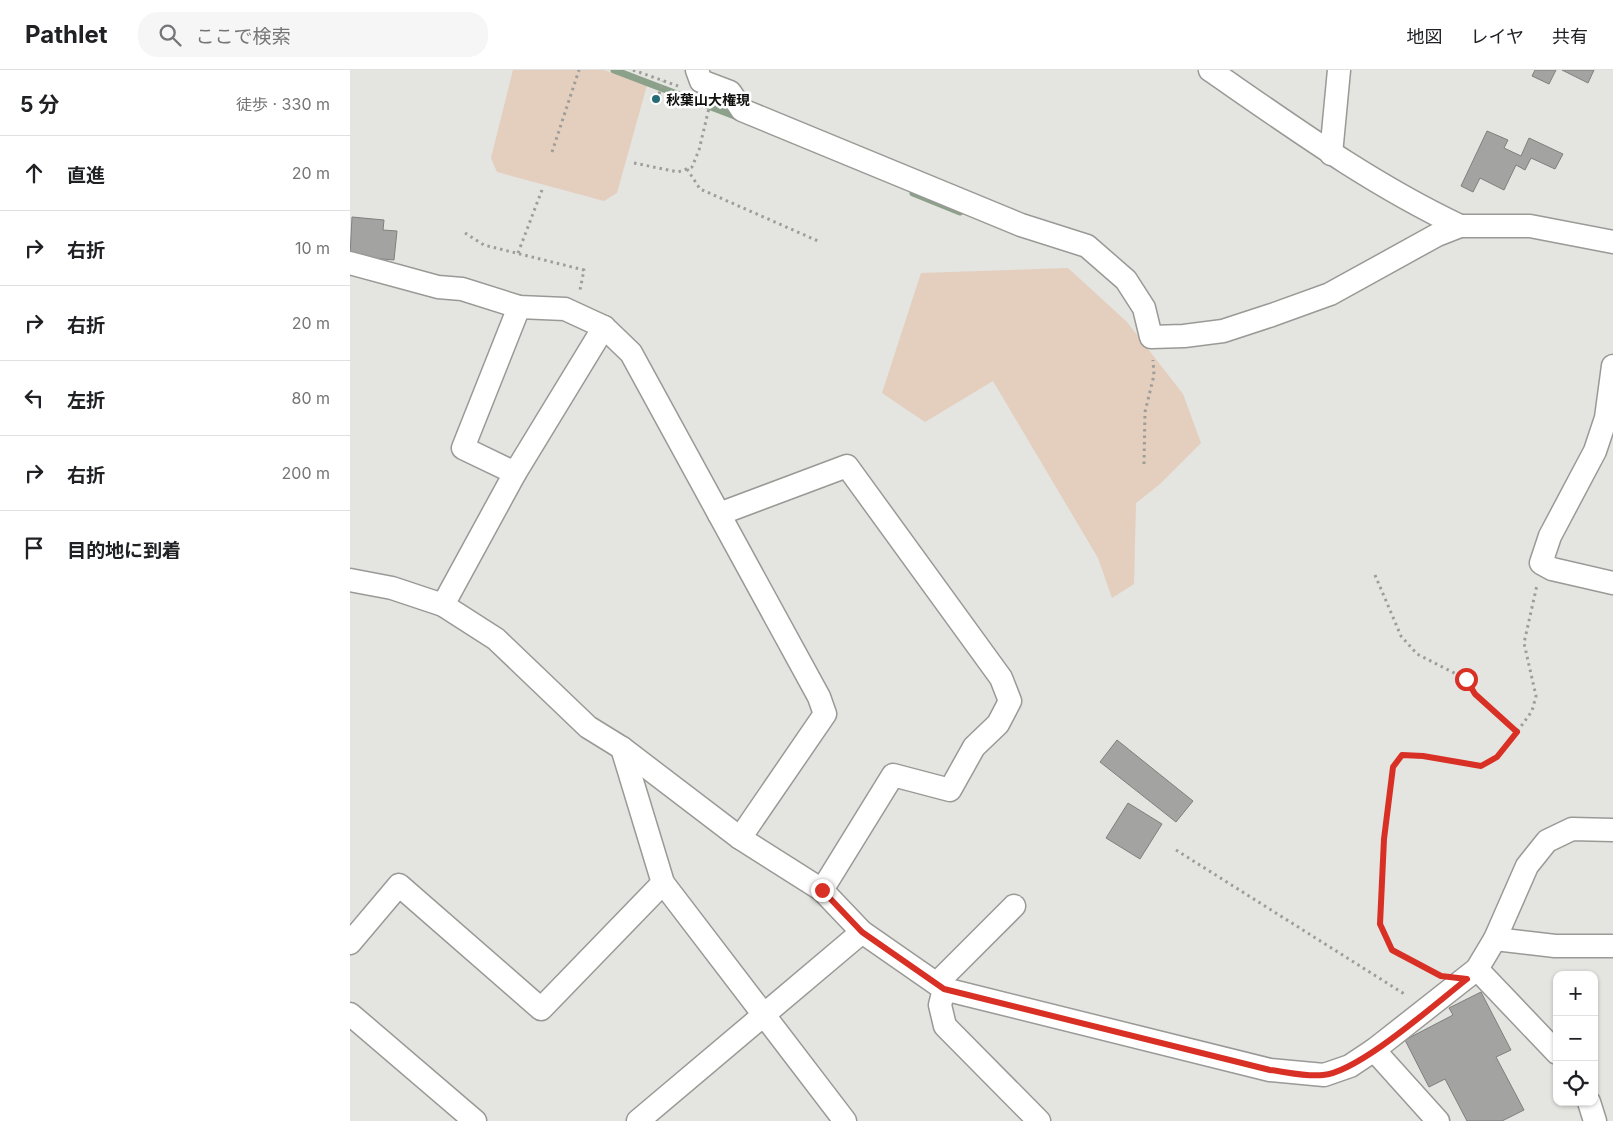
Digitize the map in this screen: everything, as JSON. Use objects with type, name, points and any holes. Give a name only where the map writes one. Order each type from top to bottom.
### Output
[{"type":"street","points":[[697,70],[701,80],[730,92],[742,110],[1021,224],[1087,246],[1126,280],[1144,308],[1151,337],[1184,336],[1223,331],[1272,315],[1330,294],[1437,235],[1460,226],[1530,226],[1613,242]]},
{"type":"street","points":[[1210,70],[1332,154],[1421,208],[1460,226]]},
{"type":"street","points":[[1332,154],[1339,70]]},
{"type":"street","points":[[350,263],[438,287],[462,289],[519,307],[565,309],[604,327],[631,353],[819,697],[825,714],[740,838]]},
{"type":"street","points":[[515,474],[463,448],[519,307]]},
{"type":"street","points":[[443,605],[515,474],[604,327]]},
{"type":"street","points":[[1613,366],[1606,418],[1596,451],[1550,536],[1541,563],[1552,569],[1613,584]]},
{"type":"street","points":[[719,514],[847,466],[1000,678],[1010,701],[998,724],[974,747],[950,790],[893,775],[822,890]]},
{"type":"street","points":[[350,580],[392,588],[443,605],[496,639],[588,727],[622,748],[740,838],[822,890],[862,932],[941,986],[1222,1059],[1303,1075],[1324,1075],[1338,1072],[1374,1050],[1472,974],[1495,939],[1527,866],[1547,841],[1572,829],[1613,830]]},
{"type":"street","points":[[622,748],[663,883],[845,1121]]},
{"type":"street","points":[[350,943],[399,885],[541,1009],[663,883]]},
{"type":"street","points":[[1014,906],[941,986],[940,1005],[944,1026],[1040,1121]]},
{"type":"street","points":[[638,1121],[762,1014],[862,932]]},
{"type":"street","points":[[1495,939],[1556,946],[1613,946]]},
{"type":"street","points":[[1472,974],[1553,1049]]},
{"type":"street","points":[[350,1014],[475,1121]]},
{"type":"street","points":[[1374,1050],[1438,1121]]},
{"type":"street","points":[[1590,1106],[1595,1121]]},
{"type":"path","points":[[552,152],[579,70]]},
{"type":"path","points":[[659,92],[663,83]]},
{"type":"path","points":[[634,163],[678,172],[692,167],[699,150],[706,116]]},
{"type":"path","points":[[687,169],[700,189],[818,241]]},
{"type":"path","points":[[518,253],[542,190]]},
{"type":"path","points":[[464,233],[484,245],[584,270],[575,313]]},
{"type":"path","points":[[1144,464],[1145,412],[1154,375],[1151,337]]},
{"type":"path","points":[[1472,974],[1441,976],[1392,950],[1380,924],[1384,839],[1393,767],[1402,755],[1423,756],[1481,766],[1497,757],[1517,732],[1532,711],[1536,696],[1524,643],[1541,563]]},
{"type":"path","points":[[1375,575],[1401,636],[1417,654],[1466,679],[1475,694],[1517,732]]},
{"type":"path","points":[[1176,850],[1428,1009]]},
{"type":"shaded area","points":[[513,70],[604,70],[647,85],[617,193],[604,201],[497,172],[491,158]]},
{"type":"shaded area","points":[[1068,268],[1127,322],[1183,394],[1201,443],[1160,484],[1136,503],[1134,584],[1112,598],[1098,558],[993,381],[925,422],[882,393],[921,273]]},
{"type":"building","points":[[1535,70],[1556,70],[1549,84],[1532,76]]},
{"type":"building","points":[[1562,70],[1594,70],[1588,83]]},
{"type":"building","points":[[1487,131],[1508,140],[1504,148],[1521,156],[1529,138],[1563,154],[1555,169],[1531,158],[1525,170],[1516,165],[1504,190],[1480,178],[1473,192],[1461,186]]},
{"type":"building","points":[[352,217],[384,220],[383,230],[397,231],[394,260],[350,256]]},
{"type":"building","points":[[1117,740],[1193,801],[1176,822],[1100,762]]},
{"type":"building","points":[[1128,803],[1162,824],[1140,859],[1106,838]]},
{"type":"building","points":[[1481,992],[1511,1050],[1496,1057],[1524,1110],[1502,1121],[1467,1121],[1445,1079],[1429,1087],[1405,1040],[1453,1015],[1449,1008]]},
{"type":"waterway","points":[[614,70],[740,118]]},
{"type":"waterway","points":[[913,193],[960,212]]},
{"type":"place","name":"秋葉山大権現","points":[[656,99]]},
{"type":"route","points":[[822,890],[862,932],[944,989],[1270,1070],[1303,1075],[1324,1075],[1338,1072],[1374,1050],[1467,979],[1441,976],[1392,950],[1380,924],[1384,839],[1393,767],[1402,755],[1423,756],[1481,766],[1497,757],[1517,732],[1475,694],[1466,679]]}]
